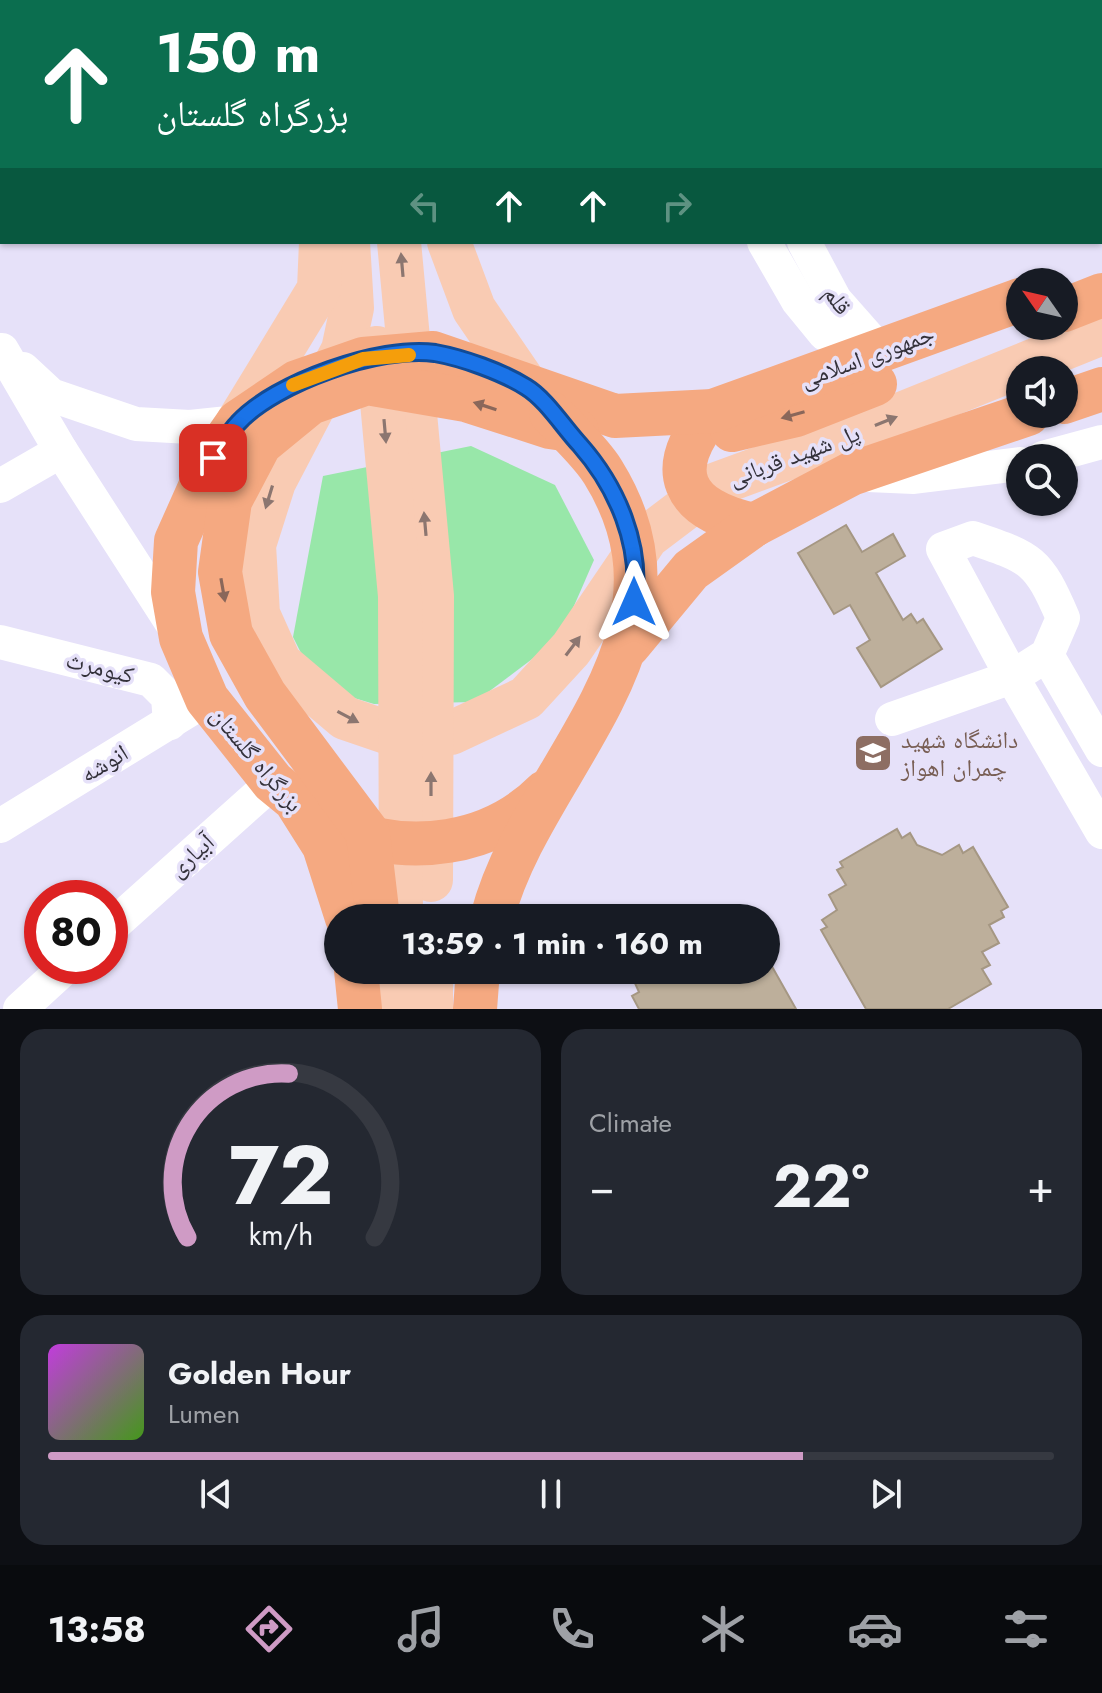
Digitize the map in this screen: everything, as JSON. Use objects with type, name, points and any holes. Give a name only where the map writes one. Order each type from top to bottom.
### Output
[{"type":"highway","points":[[1078,279],[1102,270]]},
{"type":"highway","points":[[1078,304],[1102,295]]},
{"type":"highway","name":"جمهوری اسلامی","points":[[238,422],[297,382],[363,359],[433,353],[615,416],[713,411],[1006,305]]},
{"type":"highway","name":"پل شهید قربانی","points":[[376,904],[368,833],[265,695],[231,634],[220,572],[230,501],[260,444],[310,403],[367,383],[466,400],[550,427],[671,444],[796,415],[1006,333]]},
{"type":"highway","points":[[496,904],[502,879],[554,782],[609,692],[628,646],[637,580],[626,522],[603,472],[528,388]]},
{"type":"highway","points":[[1078,397],[1102,389]]},
{"type":"highway","points":[[713,411],[699,427],[684,462],[685,484],[697,503],[724,519],[754,525]]},
{"type":"highway","points":[[628,646],[691,570],[754,525],[851,474],[1006,421]]},
{"type":"highway","name":"بزرگراه گلستان","points":[[238,422],[213,458],[176,541],[173,592],[181,638],[207,699],[284,791],[324,846],[343,904]]},
{"type":"highway","points":[[284,791],[336,827],[359,836],[407,844],[431,844],[465,837],[498,825],[538,799],[554,782]]},
{"type":"highway","points":[[357,984],[360,1009]]},
{"type":"highway","points":[[379,1009],[380,984]]},
{"type":"highway","points":[[475,1009],[477,984]]},
{"type":"main road","points":[[238,422],[319,289],[321,244]]},
{"type":"main road","name":"پل شهید قربانی","points":[[348,244],[352,308],[343,350],[274,482],[254,545],[258,614],[280,663],[345,718],[386,732],[451,733],[526,698],[571,649],[647,537],[717,484],[837,440],[1102,333]]},
{"type":"main road","points":[[367,244],[400,596],[401,904]]},
{"type":"main road","points":[[399,244],[432,596],[431,904]]},
{"type":"main road","points":[[450,244],[474,309],[528,388]]},
{"type":"main road","points":[[399,1009],[400,984]]},
{"type":"main road","points":[[431,984],[431,1009]]},
{"type":"street","points":[[765,244],[798,301],[825,334],[880,352]]},
{"type":"street","name":"قلم","points":[[805,244],[835,300],[880,352]]},
{"type":"street","points":[[1,348],[51,395],[136,424],[190,427],[238,422]]},
{"type":"street","points":[[1,348],[61,451],[181,638]]},
{"type":"street","points":[[1078,449],[1102,442]]},
{"type":"street","points":[[0,486],[61,451]]},
{"type":"street","points":[[851,474],[914,477],[1006,466]]},
{"type":"street","points":[[892,719],[1012,677],[1047,655],[1063,618],[1045,577],[1023,555],[973,538],[943,549],[1012,677],[1102,832]]},
{"type":"street","name":"کیومرث","points":[[0,642],[151,680],[168,697],[170,723]]},
{"type":"street","points":[[1047,655],[1102,750]]},
{"type":"street","name":"انوشه","points":[[0,826],[207,699]]},
{"type":"street","name":"آبیاری","points":[[128,914],[284,791]]},
{"type":"street","points":[[20,1009],[47,984]]},
{"type":"green space","points":[[471,446],[555,485],[594,560],[560,638],[475,702],[374,704],[318,687],[293,637],[323,476]]},
{"type":"building","points":[[846,525],[862,552],[893,534],[905,556],[876,573],[903,620],[911,614],[917,623],[923,619],[942,649],[881,687],[857,648],[870,640],[850,605],[834,614],[798,553]]},
{"type":"building","points":[[897,829],[902,838],[910,833],[917,845],[942,855],[959,845],[963,853],[973,847],[1008,907],[1001,911],[1004,917],[989,925],[999,943],[982,952],[990,965],[982,969],[991,984],[948,1009],[866,1009],[821,930],[827,927],[822,920],[837,910],[829,895],[846,885],[837,870],[843,867],[840,862]]},
{"type":"building","points":[[780,981],[796,1009],[639,1009],[632,996],[639,992],[635,984],[780,984]]},
{"type":"slow traffic","points":[[293,385],[363,359],[409,355]]},
{"type":"place","name":"دانشگاه شهید چمران اهواز","points":[[873,753]]},
{"type":"route","points":[[213,458],[238,422],[297,382],[363,359],[433,353],[485,369],[528,388],[603,472],[626,522],[637,580],[634,602]]}]
